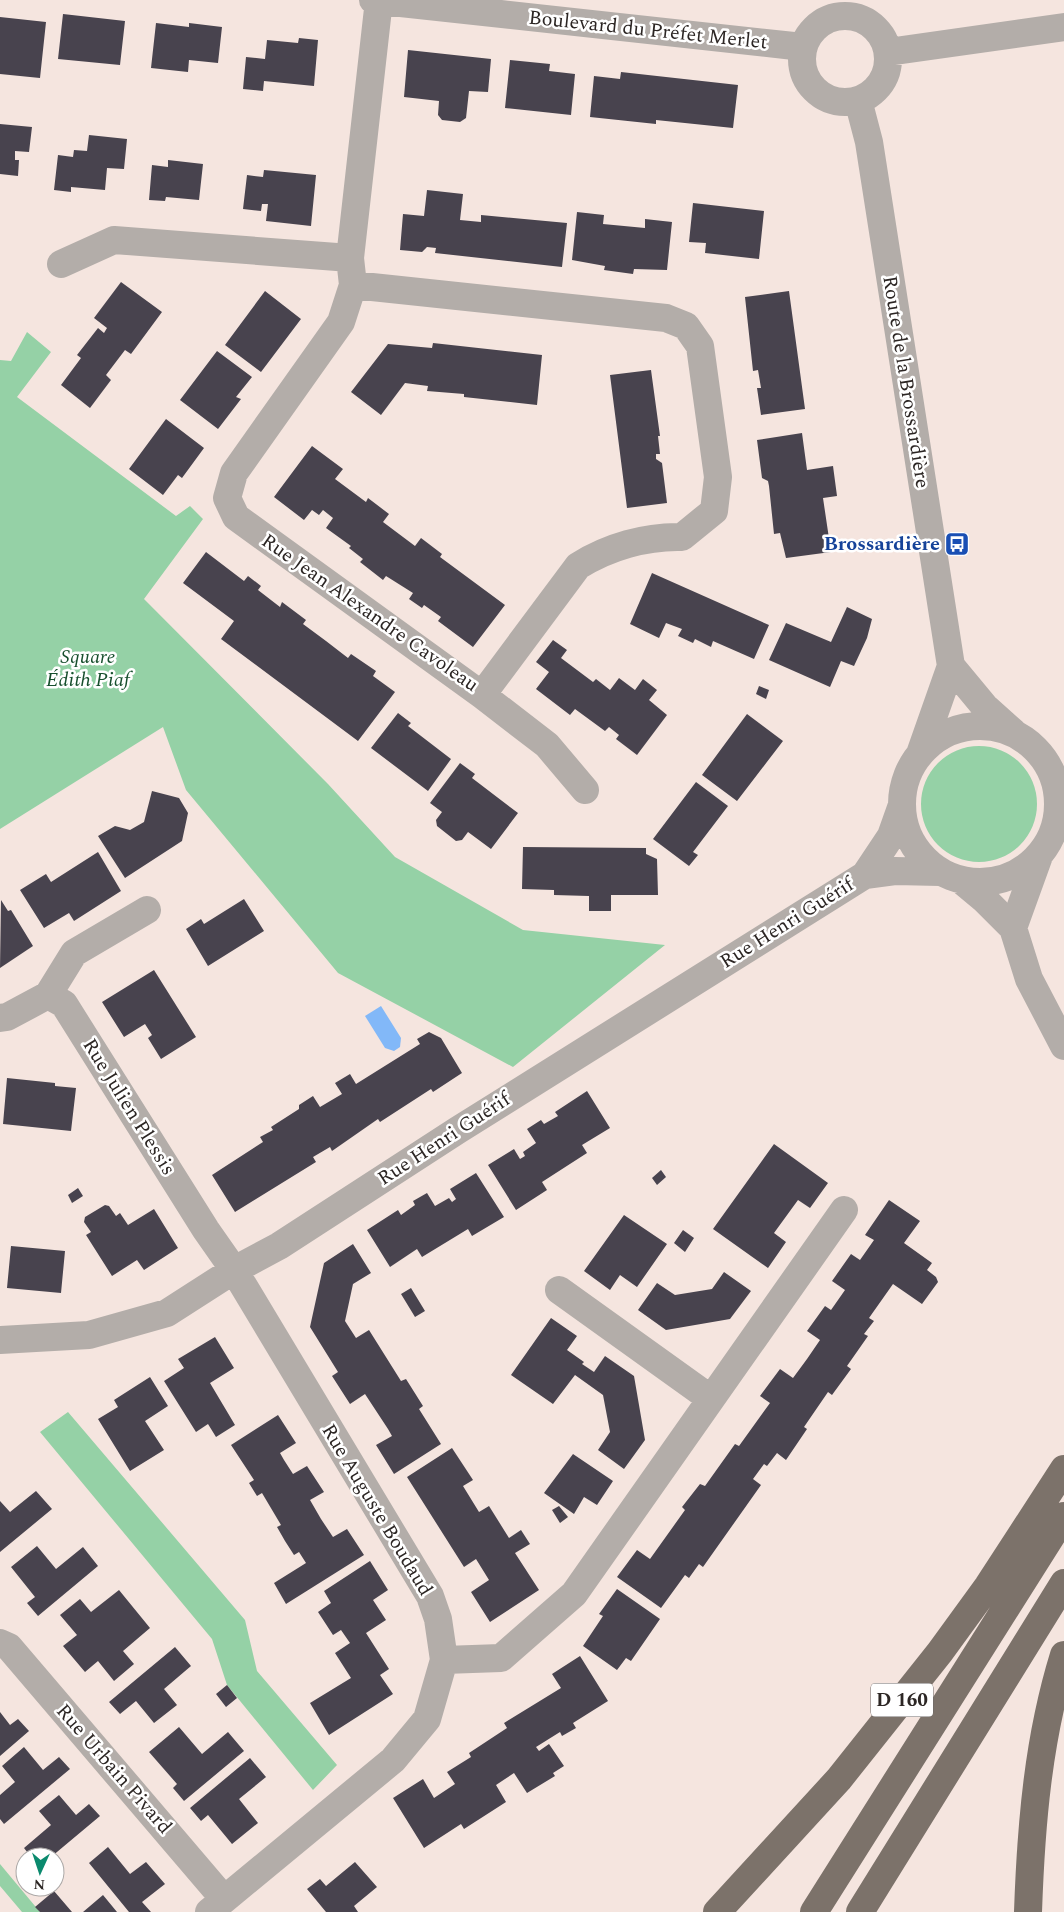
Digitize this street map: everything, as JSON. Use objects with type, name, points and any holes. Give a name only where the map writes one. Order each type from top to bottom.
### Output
[{"type":"highway","name":"D 160","points":[[717,1912],[840,1779],[940,1652],[988,1586],[1064,1469]]},
{"type":"highway","name":"D 160","points":[[814,1912],[1064,1516]]},
{"type":"highway","points":[[860,1912],[1064,1583]]},
{"type":"highway","points":[[1028,1912],[1037,1781],[1049,1717],[1064,1655]]},
{"type":"street","name":"Boulevard du Préfet Merlet","points":[[373,0],[803,47]]},
{"type":"street","name":"Rue Jean Alexandre Cavoleau","points":[[353,285],[666,318],[686,326],[700,346],[718,477],[714,511],[682,537],[663,537],[599,552],[578,566],[482,695],[236,517],[227,498],[234,472],[341,322],[353,285],[350,258],[379,0]]},
{"type":"street","points":[[844,8],[868,22],[877,30],[888,52],[885,76],[878,86],[858,100],[845,102],[831,100],[820,94],[810,84],[804,73],[802,60],[803,47],[809,34],[819,24],[844,8]]},
{"type":"street","points":[[888,52],[1064,27]]},
{"type":"street","name":"Route de la Brossardière","points":[[858,100],[869,142],[951,666],[920,754]]},
{"type":"street","points":[[61,264],[114,240],[350,258]]},
{"type":"street","points":[[951,666],[985,708],[1014,733],[1034,747],[1049,766],[1057,788],[1058,812],[1052,835],[1039,856],[1013,928]]},
{"type":"street","points":[[482,695],[547,745],[585,790]]},
{"type":"street","points":[[1014,733],[989,726],[964,728],[940,737],[920,754],[910,769],[904,786],[902,805],[904,825],[912,843],[924,859],[985,900],[1013,928],[1029,979],[1064,1046]]},
{"type":"street","name":"Rue Henri Guérif","points":[[0,1340],[89,1335],[167,1313],[234,1270],[279,1246],[458,1130],[865,875],[891,836],[902,805]]},
{"type":"street","points":[[951,876],[982,882],[1004,879],[1023,870],[1039,856]]},
{"type":"street","name":"Rue Henri Guérif","points":[[865,875],[895,871],[951,876]]},
{"type":"street","points":[[0,1018],[7,1017],[48,995],[74,953],[147,910]]},
{"type":"street","name":"Rue Julien Plessis","points":[[48,995],[64,1004],[206,1230],[234,1270]]},
{"type":"street","points":[[444,1660],[501,1658],[574,1594],[844,1210]]},
{"type":"street","name":"Rue Auguste Boudaud","points":[[217,1906],[393,1760],[427,1719],[444,1660],[438,1620],[430,1596],[234,1270]]},
{"type":"street","points":[[559,1290],[710,1399]]},
{"type":"street","name":"Rue Urbain Pivard","points":[[0,1643],[9,1647],[217,1906]]},
{"type":"green space","name":"Square Édith Piaf","points":[[27,332],[51,352],[17,397],[176,516],[190,506],[203,519],[144,599],[328,784],[395,857],[523,930],[665,945],[513,1067],[338,973],[186,790],[163,727],[0,829],[0,360],[11,361]]},
{"type":"green space","points":[[979,746],[1001,751],[1020,763],[1032,782],[1037,804],[1032,826],[1020,845],[1001,857],[979,862],[957,857],[938,845],[926,826],[921,804],[926,782],[938,763],[957,751]]},
{"type":"green space","points":[[68,1412],[245,1620],[257,1671],[337,1765],[313,1790],[227,1685],[212,1639],[40,1432]]},
{"type":"green space","points":[[0,1864],[15,1882],[15,1897],[28,1897],[40,1912],[22,1912],[0,1886]]},
{"type":"water","points":[[381,1006],[401,1038],[400,1047],[394,1051],[385,1048],[365,1016]]},
{"type":"building","points":[[63,14],[125,21],[120,65],[58,59]]},
{"type":"building","points":[[0,17],[46,22],[40,78],[0,74]]},
{"type":"building","points":[[156,23],[189,27],[189,23],[222,27],[218,63],[189,60],[188,72],[151,68]]},
{"type":"building","points":[[299,38],[318,40],[314,86],[264,81],[263,91],[243,89],[246,57],[265,59],[267,40],[298,43]]},
{"type":"building","points":[[408,50],[491,59],[488,92],[469,91],[466,118],[460,122],[442,120],[438,115],[439,101],[404,97]]},
{"type":"building","points":[[510,60],[550,64],[549,71],[575,74],[571,115],[505,108]]},
{"type":"building","points":[[621,72],[738,85],[733,128],[656,120],[656,124],[590,117],[594,76],[620,79]]},
{"type":"building","points":[[0,124],[32,127],[29,152],[15,151],[15,160],[19,160],[18,176],[0,174]]},
{"type":"building","points":[[89,135],[127,139],[124,169],[107,168],[105,190],[71,187],[71,192],[54,190],[58,155],[73,157],[74,150],[87,151]]},
{"type":"building","points":[[168,160],[203,164],[199,200],[166,197],[165,201],[149,200],[152,165],[168,167]]},
{"type":"building","points":[[264,170],[316,175],[311,226],[266,221],[268,204],[262,204],[261,211],[243,209],[247,175],[263,177]]},
{"type":"building","points":[[427,190],[463,194],[460,220],[481,222],[481,215],[567,223],[562,267],[435,253],[436,248],[427,247],[422,252],[400,250],[403,214],[424,216]]},
{"type":"building","points":[[693,203],[764,211],[759,259],[705,253],[706,243],[689,242]]},
{"type":"building","points":[[577,212],[604,215],[603,224],[645,228],[645,219],[672,222],[667,270],[634,269],[633,274],[604,270],[605,266],[572,260]]},
{"type":"building","points":[[121,282],[162,312],[131,354],[125,350],[106,375],[111,380],[90,408],[61,385],[81,358],[77,355],[98,328],[104,333],[107,328],[94,318]]},
{"type":"building","points":[[265,291],[301,319],[261,372],[225,345]]},
{"type":"building","points":[[789,291],[805,409],[761,415],[757,388],[761,388],[758,370],[753,371],[745,297]]},
{"type":"building","points":[[433,343],[542,355],[537,405],[464,397],[464,394],[427,391],[428,386],[405,383],[381,415],[351,392],[388,344],[432,348]]},
{"type":"building","points":[[217,351],[252,377],[236,397],[241,399],[218,429],[180,400]]},
{"type":"building","points":[[651,370],[660,436],[658,436],[660,454],[656,454],[656,459],[662,463],[667,503],[627,508],[610,375]]},
{"type":"building","points":[[166,419],[204,448],[182,478],[178,475],[163,495],[129,469]]},
{"type":"building","points":[[802,433],[807,470],[833,466],[837,496],[823,498],[831,552],[786,558],[780,533],[774,534],[769,486],[768,481],[762,478],[757,440]]},
{"type":"building","points":[[312,446],[343,469],[335,479],[366,502],[368,498],[389,514],[383,522],[415,546],[421,538],[442,554],[440,557],[505,605],[473,647],[438,621],[441,617],[424,605],[422,608],[409,599],[413,593],[386,576],[383,580],[360,562],[363,559],[349,548],[351,546],[326,528],[333,518],[323,510],[319,515],[312,510],[304,520],[274,497]]},
{"type":"building","points":[[206,552],[244,581],[248,576],[261,586],[258,590],[280,607],[282,602],[306,620],[303,624],[348,658],[351,654],[376,671],[373,676],[395,692],[358,741],[221,639],[234,621],[183,583]]},
{"type":"building","points":[[652,573],[769,625],[754,659],[713,641],[711,647],[695,639],[693,643],[678,636],[682,629],[666,623],[659,638],[630,624]]},
{"type":"building","points":[[847,607],[872,619],[867,638],[854,666],[841,661],[830,687],[769,660],[786,623],[831,642]]},
{"type":"building","points":[[553,640],[567,650],[561,658],[593,682],[596,679],[610,690],[619,678],[635,690],[643,679],[657,690],[649,700],[667,715],[637,755],[616,739],[619,735],[609,727],[605,731],[575,709],[570,715],[536,689],[549,672],[536,662]]},
{"type":"building","points":[[759,686],[769,690],[766,699],[756,694]]},
{"type":"building","points":[[398,713],[411,723],[408,726],[451,759],[428,791],[371,748]]},
{"type":"building","points":[[747,714],[783,741],[737,801],[702,775]]},
{"type":"building","points":[[460,763],[475,774],[472,778],[518,813],[491,849],[468,832],[462,840],[456,841],[437,826],[436,820],[442,812],[430,803]]},
{"type":"building","points":[[696,782],[728,806],[693,852],[698,855],[689,866],[653,839]]},
{"type":"building","points":[[152,791],[179,798],[188,813],[182,841],[125,878],[98,836],[115,826],[130,830],[144,822]]},
{"type":"building","points":[[523,847],[646,848],[646,854],[657,859],[658,895],[611,895],[611,911],[589,911],[589,896],[554,895],[554,890],[522,889]]},
{"type":"building","points":[[98,852],[121,891],[74,921],[69,913],[44,928],[20,890],[46,874],[51,882]]},
{"type":"building","points":[[244,899],[264,931],[208,966],[186,929],[201,919],[204,924]]},
{"type":"building","points":[[1,900],[8,911],[11,910],[33,946],[0,968]]},
{"type":"building","points":[[154,970],[196,1037],[161,1059],[148,1038],[152,1035],[145,1024],[124,1037],[102,1002]]},
{"type":"building","points":[[429,1032],[441,1038],[462,1073],[433,1092],[431,1089],[380,1122],[378,1119],[332,1151],[330,1147],[313,1157],[316,1162],[235,1212],[212,1175],[263,1142],[260,1137],[273,1130],[271,1127],[299,1109],[299,1105],[313,1096],[320,1107],[342,1094],[335,1083],[350,1074],[356,1084],[420,1044],[417,1039]]},
{"type":"building","points":[[7,1078],[55,1083],[55,1086],[76,1088],[71,1131],[3,1124]]},
{"type":"building","points":[[587,1091],[610,1128],[582,1145],[587,1153],[542,1182],[547,1190],[516,1210],[488,1165],[514,1149],[520,1159],[525,1156],[523,1152],[536,1143],[527,1129],[541,1120],[544,1124],[558,1116],[555,1112]]},
{"type":"building","points":[[774,1144],[828,1183],[810,1208],[798,1200],[774,1233],[786,1242],[768,1268],[713,1229]]},
{"type":"building","points":[[661,1170],[666,1177],[657,1185],[652,1178]]},
{"type":"building","points":[[476,1173],[504,1217],[472,1236],[468,1229],[422,1257],[417,1249],[390,1267],[367,1230],[398,1210],[401,1215],[415,1205],[413,1201],[427,1193],[435,1206],[449,1198],[452,1202],[456,1199],[450,1189]]},
{"type":"building","points":[[78,1188],[83,1196],[72,1203],[68,1195]]},
{"type":"building","points":[[889,1200],[920,1221],[904,1243],[932,1263],[927,1270],[936,1277],[938,1282],[922,1304],[893,1284],[869,1318],[874,1321],[864,1334],[868,1336],[847,1366],[851,1369],[832,1395],[828,1392],[804,1427],[807,1429],[786,1460],[777,1453],[767,1466],[764,1464],[753,1479],[761,1485],[703,1567],[699,1564],[689,1578],[685,1575],[661,1608],[617,1577],[637,1550],[650,1559],[685,1510],[682,1507],[700,1484],[705,1486],[735,1444],[739,1446],[770,1403],[760,1396],[780,1369],[793,1378],[807,1359],[820,1340],[807,1331],[825,1306],[831,1310],[845,1290],[832,1281],[851,1254],[860,1260],[874,1240],[865,1235]]},
{"type":"building","points":[[105,1205],[109,1206],[116,1216],[120,1213],[128,1225],[154,1209],[178,1248],[144,1270],[137,1260],[112,1276],[86,1235],[91,1232],[84,1222],[85,1217]]},
{"type":"building","points":[[624,1215],[667,1244],[637,1287],[620,1275],[610,1290],[584,1271]]},
{"type":"building","points":[[683,1230],[694,1238],[685,1252],[674,1243]]},
{"type":"building","points":[[353,1244],[371,1273],[353,1284],[345,1321],[356,1338],[369,1330],[401,1381],[406,1379],[423,1406],[419,1409],[441,1444],[394,1474],[376,1445],[392,1436],[388,1429],[365,1394],[350,1404],[332,1376],[338,1372],[310,1327],[324,1263]]},
{"type":"building","points":[[11,1246],[65,1251],[61,1293],[7,1288]]},
{"type":"building","points":[[724,1272],[751,1291],[730,1319],[666,1330],[638,1310],[657,1283],[675,1295],[712,1289]]},
{"type":"building","points":[[411,1288],[425,1311],[415,1317],[401,1294]]},
{"type":"building","points":[[551,1318],[577,1336],[567,1350],[584,1362],[582,1364],[594,1372],[605,1356],[634,1376],[645,1440],[624,1469],[598,1450],[610,1432],[603,1395],[575,1375],[553,1404],[511,1375]]},
{"type":"building","points":[[215,1337],[234,1368],[210,1383],[235,1425],[216,1437],[208,1424],[196,1432],[164,1381],[184,1368],[178,1359]]},
{"type":"building","points":[[150,1377],[168,1406],[145,1421],[164,1450],[130,1471],[98,1419],[118,1407],[114,1400]]},
{"type":"building","points":[[278,1415],[296,1443],[280,1453],[284,1460],[293,1474],[307,1466],[324,1492],[310,1500],[321,1519],[333,1537],[347,1529],[364,1555],[286,1604],[274,1583],[306,1563],[299,1552],[294,1555],[285,1541],[277,1527],[281,1525],[262,1493],[257,1496],[249,1483],[254,1480],[231,1445]]},
{"type":"building","points":[[452,1448],[473,1480],[463,1486],[479,1512],[489,1506],[509,1538],[521,1530],[530,1544],[515,1553],[539,1590],[490,1622],[471,1592],[489,1580],[476,1559],[464,1567],[407,1477]]},
{"type":"building","points":[[573,1454],[613,1481],[597,1505],[584,1497],[574,1514],[544,1493]]},
{"type":"building","points":[[36,1491],[52,1509],[0,1552],[0,1501],[10,1512]]},
{"type":"building","points":[[559,1506],[568,1517],[560,1523],[552,1510]]},
{"type":"building","points":[[37,1546],[56,1569],[83,1547],[98,1566],[38,1616],[27,1603],[35,1597],[11,1567]]},
{"type":"building","points":[[370,1561],[388,1590],[373,1600],[386,1620],[366,1633],[389,1669],[380,1675],[393,1694],[329,1735],[310,1703],[351,1678],[335,1653],[350,1643],[341,1630],[333,1635],[318,1612],[331,1603],[324,1591]]},
{"type":"building","points":[[617,1589],[660,1619],[631,1661],[626,1658],[617,1670],[583,1646],[603,1616],[599,1614]]},
{"type":"building","points":[[119,1590],[150,1628],[123,1651],[134,1664],[114,1681],[98,1661],[85,1672],[63,1646],[77,1635],[60,1615],[80,1599],[91,1612]]},
{"type":"building","points":[[175,1647],[191,1666],[164,1689],[177,1705],[154,1723],[136,1701],[120,1714],[109,1702]]},
{"type":"building","points":[[580,1656],[608,1701],[573,1723],[576,1728],[562,1736],[560,1732],[536,1747],[539,1751],[549,1744],[564,1766],[553,1773],[555,1776],[527,1793],[514,1773],[496,1785],[506,1802],[464,1829],[461,1824],[424,1848],[393,1798],[423,1779],[434,1798],[455,1784],[447,1772],[471,1757],[469,1753],[507,1728],[504,1723],[561,1688],[552,1674]]},
{"type":"building","points":[[227,1685],[237,1698],[226,1707],[216,1694]]},
{"type":"building","points":[[0,1712],[10,1725],[18,1719],[29,1731],[0,1756]]},
{"type":"building","points":[[179,1727],[202,1754],[228,1732],[244,1751],[184,1801],[173,1788],[177,1784],[149,1752]]},
{"type":"building","points":[[24,1747],[43,1770],[59,1757],[70,1769],[4,1824],[0,1819],[0,1795],[15,1782],[2,1766]]},
{"type":"building","points":[[250,1758],[266,1777],[239,1799],[258,1823],[232,1844],[208,1815],[201,1821],[190,1808]]},
{"type":"building","points":[[59,1795],[76,1815],[89,1804],[100,1816],[63,1847],[25,1847],[51,1825],[39,1811]]},
{"type":"building","points":[[108,1847],[130,1874],[146,1862],[165,1884],[142,1902],[151,1912],[129,1912],[89,1863]]},
{"type":"building","points":[[355,1862],[377,1887],[354,1906],[358,1912],[326,1912],[307,1889],[320,1879],[326,1886]]},
{"type":"building","points":[[103,1895],[117,1912],[83,1912]]},
{"type":"building","points":[[47,1897],[59,1897],[72,1912],[40,1912],[35,1907]]},
{"type":"place","name":"Brossardière","points":[[957,544]]}]
